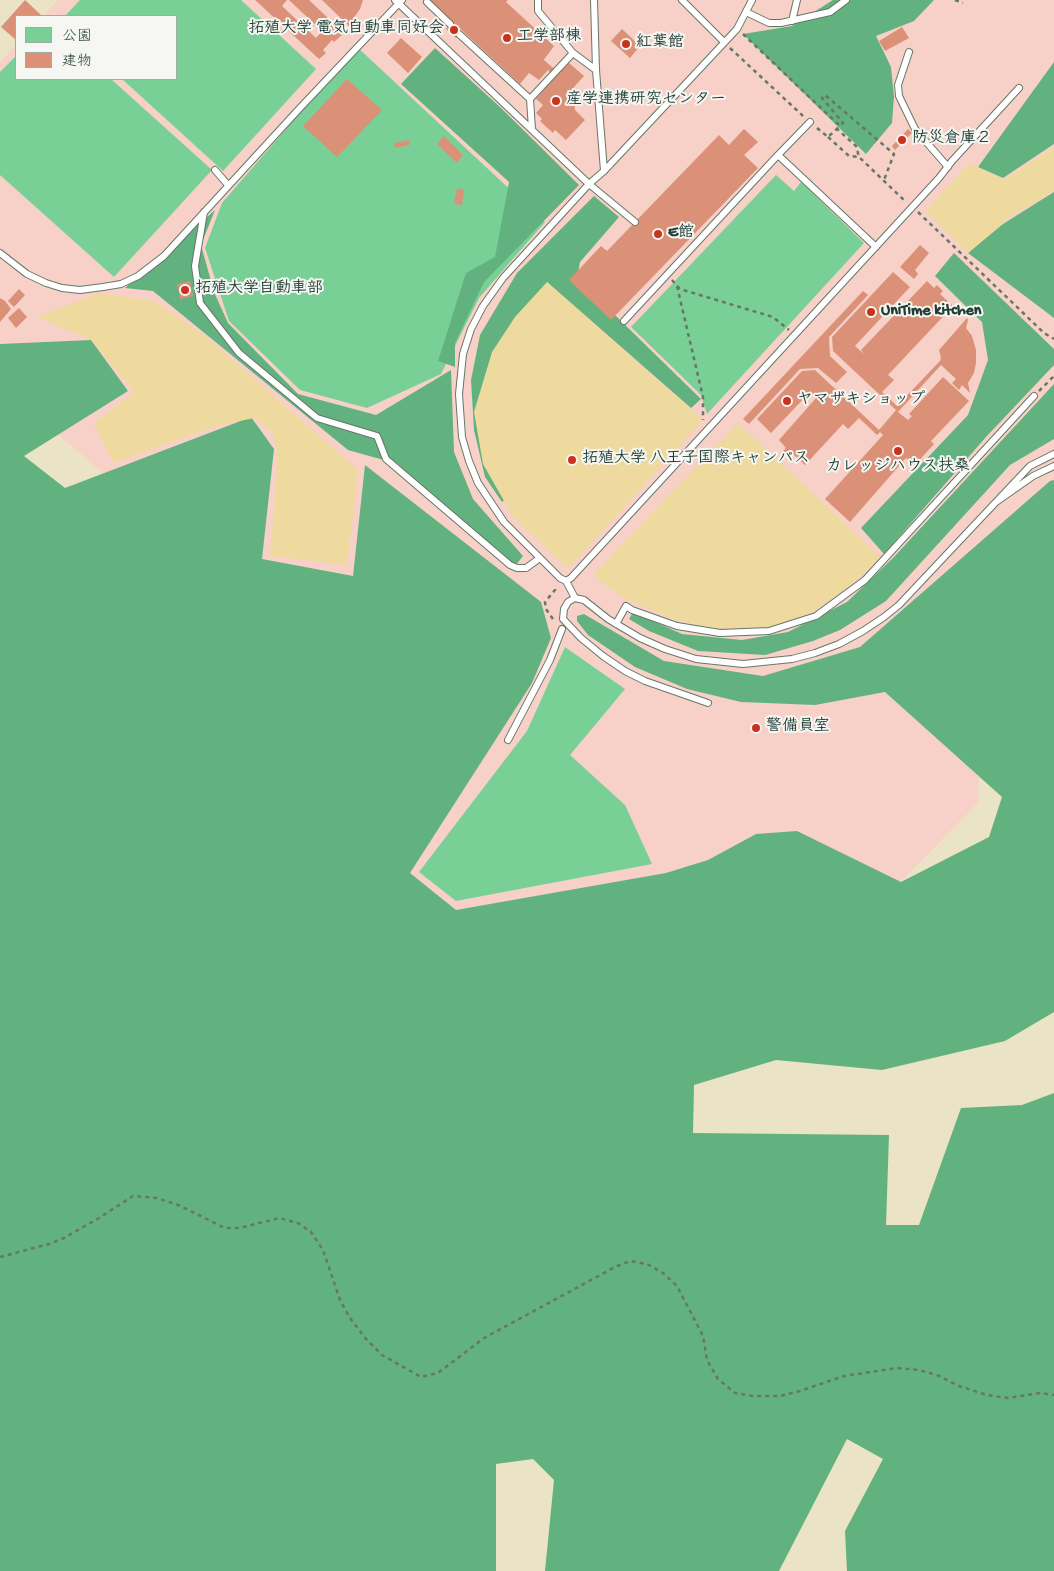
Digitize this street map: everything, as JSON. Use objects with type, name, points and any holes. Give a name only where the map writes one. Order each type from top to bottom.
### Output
[{"type":"lane","points":[[538,0],[538,11],[573,53],[596,70]]},
{"type":"lane","points":[[594,0],[596,70],[604,171]]},
{"type":"lane","points":[[682,0],[724,42]]},
{"type":"lane","points":[[575,598],[566,581],[560,578],[504,522],[478,483],[462,437],[459,394],[463,354],[471,329],[483,306],[503,278],[589,184],[604,171],[737,29],[752,0]]},
{"type":"lane","points":[[792,21],[797,0]]},
{"type":"lane","points":[[746,12],[769,23],[781,23],[830,12],[846,0]]},
{"type":"lane","points":[[0,253],[27,274],[62,288],[80,290],[121,284],[138,276],[164,256],[399,1],[589,184],[635,222]]},
{"type":"lane","points":[[427,2],[450,24]]},
{"type":"lane","points":[[459,34],[530,99],[532,129]]},
{"type":"lane","points":[[909,52],[898,85],[899,96],[915,130],[948,167]]},
{"type":"lane","points":[[530,99],[573,53]]},
{"type":"lane","points":[[566,581],[578,571],[876,247],[1019,88]]},
{"type":"lane","points":[[624,321],[810,122]]},
{"type":"lane","points":[[778,155],[876,247]]},
{"type":"lane","points":[[215,170],[228,185]]},
{"type":"lane","points":[[204,212],[195,266],[200,303],[239,353],[318,418],[377,436],[386,459],[510,565],[517,568],[526,568],[540,558]]},
{"type":"lane","points":[[616,624],[626,606],[632,610],[677,626],[720,633],[769,631],[816,616],[865,580],[1034,396]]},
{"type":"lane","points":[[708,703],[645,681],[603,656],[581,638],[563,619],[564,610],[568,602],[575,598],[584,600],[616,624],[664,650],[712,661],[743,664],[792,659],[815,653],[839,644],[863,631],[899,605],[1030,466],[1054,454]]},
{"type":"lane","points":[[996,502],[1033,476],[1054,466]]},
{"type":"lane","points":[[508,740],[550,660],[562,629]]},
{"type":"path","points":[[955,0],[963,3]]},
{"type":"path","points":[[737,29],[840,126],[843,123],[822,98],[825,95],[894,154],[884,180]]},
{"type":"path","points":[[734,52],[788,100]]},
{"type":"path","points":[[836,128],[856,146],[859,156],[1044,333],[1054,338]]},
{"type":"path","points":[[828,137],[849,156],[859,156]]},
{"type":"path","points":[[667,275],[680,289],[773,317],[790,331]]},
{"type":"path","points":[[677,286],[703,397],[702,424]]},
{"type":"path","points":[[1034,396],[1054,376]]},
{"type":"path","points":[[0,1257],[64,1238],[133,1196],[157,1198],[178,1205],[225,1228],[240,1228],[280,1218],[298,1223],[311,1232],[322,1250],[340,1300],[350,1318],[366,1339],[382,1355],[421,1376],[438,1372],[484,1338],[630,1261],[647,1264],[663,1273],[678,1286],[703,1336],[707,1360],[718,1379],[735,1393],[753,1396],[780,1396],[844,1376],[897,1368],[919,1370],[937,1375],[959,1386],[987,1395],[1008,1398],[1040,1393],[1054,1395]]},
{"type":"shaded area","name":"拓殖大学 八王子国際キャンパス","points":[[58,0],[1054,0],[1054,536],[973,645],[979,802],[872,911],[432,935],[304,644],[0,385],[0,62],[15,46],[15,80],[178,80],[178,15],[44,15]]},
{"type":"green space","points":[[80,0],[241,0],[316,69],[223,171],[123,80],[178,80],[178,15],[66,15]]},
{"type":"green space","points":[[833,0],[934,0],[914,21],[876,36],[891,67],[894,97],[892,123],[866,154],[743,34],[792,26]]},
{"type":"green space","points":[[357,47],[545,222],[479,298],[441,374],[367,408],[300,390],[229,321],[205,248],[222,203]]},
{"type":"green space","points":[[435,48],[500,107],[579,185],[484,282],[455,343],[455,367],[438,361],[466,273],[495,257],[509,182],[401,84]]},
{"type":"green space","points":[[15,57],[15,80],[112,80],[212,170],[114,277],[0,175],[0,72]]},
{"type":"green space","points":[[1054,62],[1054,144],[1003,178],[978,167]]},
{"type":"green space","points":[[776,175],[794,191],[801,182],[864,243],[707,414],[701,395],[631,327]]},
{"type":"green space","points":[[1054,192],[1054,318],[968,253],[1003,224]]},
{"type":"green space","points":[[594,196],[619,217],[580,262],[577,278],[701,399],[691,408],[547,282],[510,496],[502,502],[485,477],[474,430],[471,380],[480,335],[517,273]]},
{"type":"green space","points":[[215,210],[201,245],[214,292],[228,323],[298,394],[376,415],[451,370],[454,452],[473,499],[523,556],[512,570],[398,464],[348,450],[153,291],[125,288]]},
{"type":"green space","points":[[954,253],[1054,349],[1054,365],[986,437],[884,554],[861,528],[968,415],[988,360],[982,322],[935,276]]},
{"type":"green space","points":[[91,340],[128,391],[24,456],[65,488],[251,417],[274,449],[262,559],[353,576],[365,465],[541,602],[551,638],[532,683],[410,873],[456,910],[666,873],[708,860],[756,834],[797,831],[901,882],[989,837],[1002,797],[885,692],[815,705],[741,702],[687,689],[635,667],[588,635],[577,621],[577,616],[584,614],[664,661],[763,676],[860,647],[1050,481],[1054,480],[1054,1012],[1005,1041],[882,1070],[776,1060],[694,1085],[693,1133],[889,1135],[886,1225],[919,1225],[961,1108],[1022,1105],[1054,1093],[1054,1571],[847,1571],[845,1531],[883,1459],[847,1439],[779,1571],[545,1571],[554,1480],[533,1459],[496,1464],[496,1571],[0,1571],[0,344]]},
{"type":"green space","points":[[1054,384],[1054,439],[1010,465],[886,601],[840,630],[813,641],[765,655],[698,651],[649,631],[629,619],[633,612],[682,634],[742,640],[788,632],[847,602],[893,558]]},
{"type":"green space","points":[[565,647],[625,689],[570,755],[625,805],[652,864],[456,901],[419,872],[527,731]]},
{"type":"sand","points":[[1054,147],[1054,191],[1010,217],[968,253],[925,211],[971,164],[1004,180]]},
{"type":"sand","points":[[547,282],[703,420],[568,569],[512,515],[483,464],[474,412],[492,352],[515,317]]},
{"type":"sand","points":[[99,293],[154,301],[205,336],[358,470],[347,565],[270,556],[278,458],[272,431],[254,418],[216,426],[114,463],[93,424],[134,392],[91,340],[37,317]]},
{"type":"sand","points":[[738,423],[880,557],[850,586],[812,612],[771,627],[716,629],[676,620],[623,598],[593,575]]},
{"type":"building","points":[[25,0],[41,15],[15,15],[15,39],[1,27]]},
{"type":"building","points":[[255,0],[287,0],[282,6],[316,38],[322,31],[289,0],[309,0],[344,33],[334,42],[332,40],[323,50],[326,53],[319,59]]},
{"type":"building","points":[[322,0],[363,0],[360,9],[353,19],[356,21],[351,28]]},
{"type":"building","name":"工学部棟","points":[[429,0],[508,0],[506,2],[554,46],[543,61],[559,73],[569,63],[584,76],[574,87],[574,94],[596,94],[595,101],[574,102],[575,110],[585,120],[566,140],[555,130],[553,133],[540,121],[542,119],[536,113],[543,105],[536,99],[555,77],[548,70],[539,80],[529,73],[520,84]]},
{"type":"building","name":"拓殖大学 電気自動車同好会","points":[[452,22],[462,32],[456,38],[446,29]]},
{"type":"building","points":[[902,27],[909,38],[885,51],[879,41]]},
{"type":"building","name":"紅葉館","points":[[622,29],[640,46],[630,58],[611,41]]},
{"type":"building","points":[[401,38],[422,57],[408,73],[387,53]]},
{"type":"building","points":[[347,79],[382,110],[337,157],[303,126]]},
{"type":"building","name":"E館","points":[[744,129],[758,142],[744,155],[758,168],[611,320],[569,280],[601,246],[607,251],[719,135],[729,145]]},
{"type":"building","name":"防災倉庫２","points":[[908,129],[912,133],[895,150],[892,146]]},
{"type":"building","points":[[444,136],[463,155],[457,163],[437,144]]},
{"type":"building","points":[[409,140],[410,145],[395,148],[394,143]]},
{"type":"building","points":[[457,188],[464,190],[462,205],[454,204]]},
{"type":"building","points":[[920,245],[929,253],[915,270],[918,274],[914,279],[900,267]]},
{"type":"building","points":[[893,272],[910,287],[855,346],[864,354],[861,350],[927,281],[934,288],[937,285],[943,291],[940,294],[953,306],[888,375],[894,380],[882,392],[897,406],[940,361],[939,350],[967,318],[966,328],[972,336],[976,350],[976,363],[974,373],[968,383],[970,393],[962,385],[959,390],[952,383],[956,379],[941,365],[898,412],[908,420],[912,416],[909,414],[943,377],[969,401],[931,441],[934,444],[915,465],[906,458],[850,522],[825,499],[883,435],[880,432],[877,435],[859,418],[848,429],[843,424],[805,465],[793,454],[790,457],[783,451],[786,448],[779,440],[816,398],[810,392],[771,433],[757,419],[802,371],[815,370],[879,430],[896,410],[833,351],[832,337]]},
{"type":"building","name":"拓殖大学自動車部","points":[[190,281],[193,296],[180,299],[177,284]]},
{"type":"building","points":[[19,289],[25,295],[14,307],[8,301]]},
{"type":"building","points":[[863,291],[868,295],[829,337],[830,356],[847,372],[836,383],[818,368],[800,369],[749,424],[743,419]]},
{"type":"building","points":[[0,298],[11,309],[0,322]]},
{"type":"building","points":[[19,308],[27,317],[16,328],[8,318]]},
{"type":"place","name":"拓殖大学 電気自動車同好会","points":[[454,30]]},
{"type":"place","name":"工学部棟","points":[[507,38]]},
{"type":"place","name":"紅葉館","points":[[626,44]]},
{"type":"place","name":"産学連携研究センター","points":[[556,101]]},
{"type":"place","name":"防災倉庫２","points":[[902,140]]},
{"type":"place","name":"E館","points":[[658,234]]},
{"type":"place","name":"拓殖大学自動車部","points":[[185,290]]},
{"type":"place","name":"UniTime kitchen","points":[[871,312]]},
{"type":"place","name":"ヤマザキショップ","points":[[787,401]]},
{"type":"place","name":"カレッジハウス扶桑","points":[[898,451]]},
{"type":"place","name":"拓殖大学 八王子国際キャンパス","points":[[572,460]]},
{"type":"place","name":"警備員室","points":[[756,728]]}]
